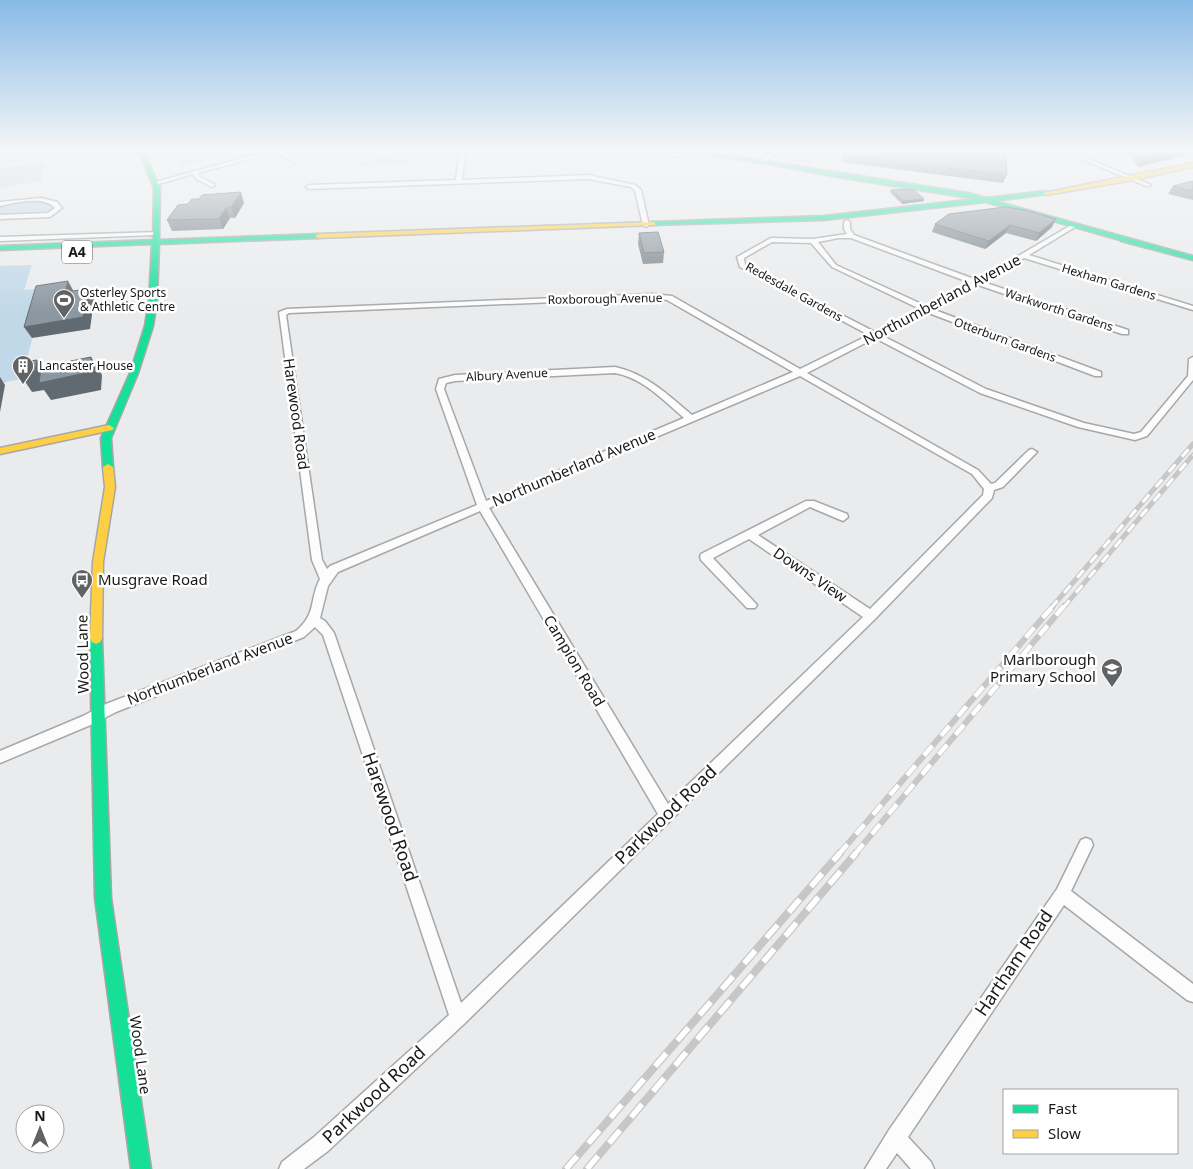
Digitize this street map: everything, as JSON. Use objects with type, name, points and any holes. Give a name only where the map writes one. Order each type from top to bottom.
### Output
[{"type":"main road","name":"Wood Lane","points":[[141,1169],[103,898],[96,633],[98,562],[110,487],[106,438],[134,373],[150,326],[158,205]]},
{"type":"main road","name":"A4","points":[[0,248],[824,218],[950,205]]},
{"type":"main road","points":[[1006,205],[1074,226],[1092,234],[1132,241],[1193,258]]},
{"type":"main road","name":"A4","points":[[0,254],[155,242],[847,222],[963,214],[1038,205]]},
{"type":"main road","name":"A4","points":[[902,210],[942,210],[990,206],[1018,208]]},
{"type":"main road","points":[[0,451],[109,428]]},
{"type":"street","points":[[0,217],[50,215],[59,208],[56,205]]},
{"type":"street","points":[[641,205],[646,225]]},
{"type":"street","points":[[847,222],[847,229],[852,236]]},
{"type":"street","name":"Northumberland Avenue","points":[[325,577],[334,569],[349,562],[799,373],[976,282],[1074,226]]},
{"type":"street","name":"Redesdale Gardens","points":[[852,236],[839,236],[813,241],[771,240],[740,257],[742,266],[983,391],[1081,425],[1126,436],[1144,434],[1192,376],[1193,359]]},
{"type":"street","name":"Warkworth Gardens","points":[[852,236],[976,282],[1125,332]]},
{"type":"street","points":[[0,239],[155,242]]},
{"type":"street","name":"Otterburn Gardens","points":[[813,241],[834,266],[925,308],[1098,374]]},
{"type":"street","name":"Hexham Gardens","points":[[1024,256],[1193,308]]},
{"type":"street","name":"Roxborough Avenue","points":[[287,311],[652,296],[669,298],[975,472],[989,488]]},
{"type":"street","name":"Harewood Road","points":[[287,311],[282,314],[283,324],[317,560],[325,577]]},
{"type":"street","name":"Albury Avenue","points":[[483,507],[440,389],[442,382],[455,378],[615,370],[629,372],[641,379],[690,418]]},
{"type":"street","name":"Parkwood Road","points":[[290,1169],[321,1144],[458,1018],[871,616],[988,496],[989,488],[999,485],[1032,452]]},
{"type":"street","points":[[751,605],[705,557],[810,503],[843,517]]},
{"type":"street","name":"Campion Road","points":[[483,507],[666,815]]},
{"type":"street","name":"Downs View","points":[[750,534],[871,616]]},
{"type":"street","points":[[315,621],[320,590],[325,577]]},
{"type":"street","name":"Northumberland Avenue","points":[[98,714],[300,634],[315,621]]},
{"type":"street","name":"Harewood Road","points":[[315,621],[321,624],[328,633],[458,1018]]},
{"type":"street","points":[[0,757],[35,744],[98,714]]},
{"type":"street","points":[[1062,894],[1086,845]]},
{"type":"street","name":"Hartham Road","points":[[875,1169],[1062,894],[1193,994]]},
{"type":"street","points":[[896,1137],[924,1169]]},
{"type":"shaded area","points":[[50,205],[55,210],[45,214],[0,215],[0,206]]},
{"type":"shaded area","points":[[32,265],[24,290],[45,288],[22,379],[0,383],[0,266]]},
{"type":"building","points":[[178,205],[233,205],[226,208],[219,219],[167,220]]},
{"type":"building","points":[[1005,207],[1025,210],[1056,219],[1039,233],[1010,225],[989,241],[935,224],[949,214]]},
{"type":"building","points":[[658,232],[664,252],[644,253],[639,233]]},
{"type":"building","points":[[68,281],[65,292],[88,289],[83,317],[24,327],[36,286]]},
{"type":"building","points":[[91,357],[90,372],[39,383],[41,367]]},
{"type":"building","points":[[37,360],[35,371],[20,374],[22,362]]},
{"type":"railway","points":[[1051,608],[1193,444]]},
{"type":"railway","points":[[1063,608],[1193,455]]},
{"type":"railway","points":[[839,854],[1053,606]]},
{"type":"railway","points":[[855,854],[1064,606]]},
{"type":"railway","points":[[566,1169],[840,853]]},
{"type":"railway","points":[[587,1169],[856,853]]},
{"type":"traffic: fast","points":[[108,467],[106,438],[134,373],[149,326],[153,300],[158,205]]},
{"type":"traffic: fast","points":[[653,224],[824,218],[943,205]]},
{"type":"traffic: fast","points":[[1003,205],[1132,241]]},
{"type":"traffic: fast","points":[[0,248],[318,236]]},
{"type":"traffic: fast","points":[[1123,240],[1193,258]]},
{"type":"traffic: fast","points":[[96,639],[103,898],[141,1169]]},
{"type":"traffic: slow","points":[[318,236],[653,224]]},
{"type":"traffic: slow","points":[[0,451],[109,428]]},
{"type":"traffic: slow","points":[[96,639],[98,562],[110,487],[108,467]]},
{"type":"place","name":"Osterley Sports & Athletic Centre","points":[[64,319]]},
{"type":"place","name":"Lancaster House","points":[[23,385]]},
{"type":"place","name":"Musgrave Road","points":[[82,599]]},
{"type":"place","name":"Marlborough Primary School","points":[[1112,688]]}]
